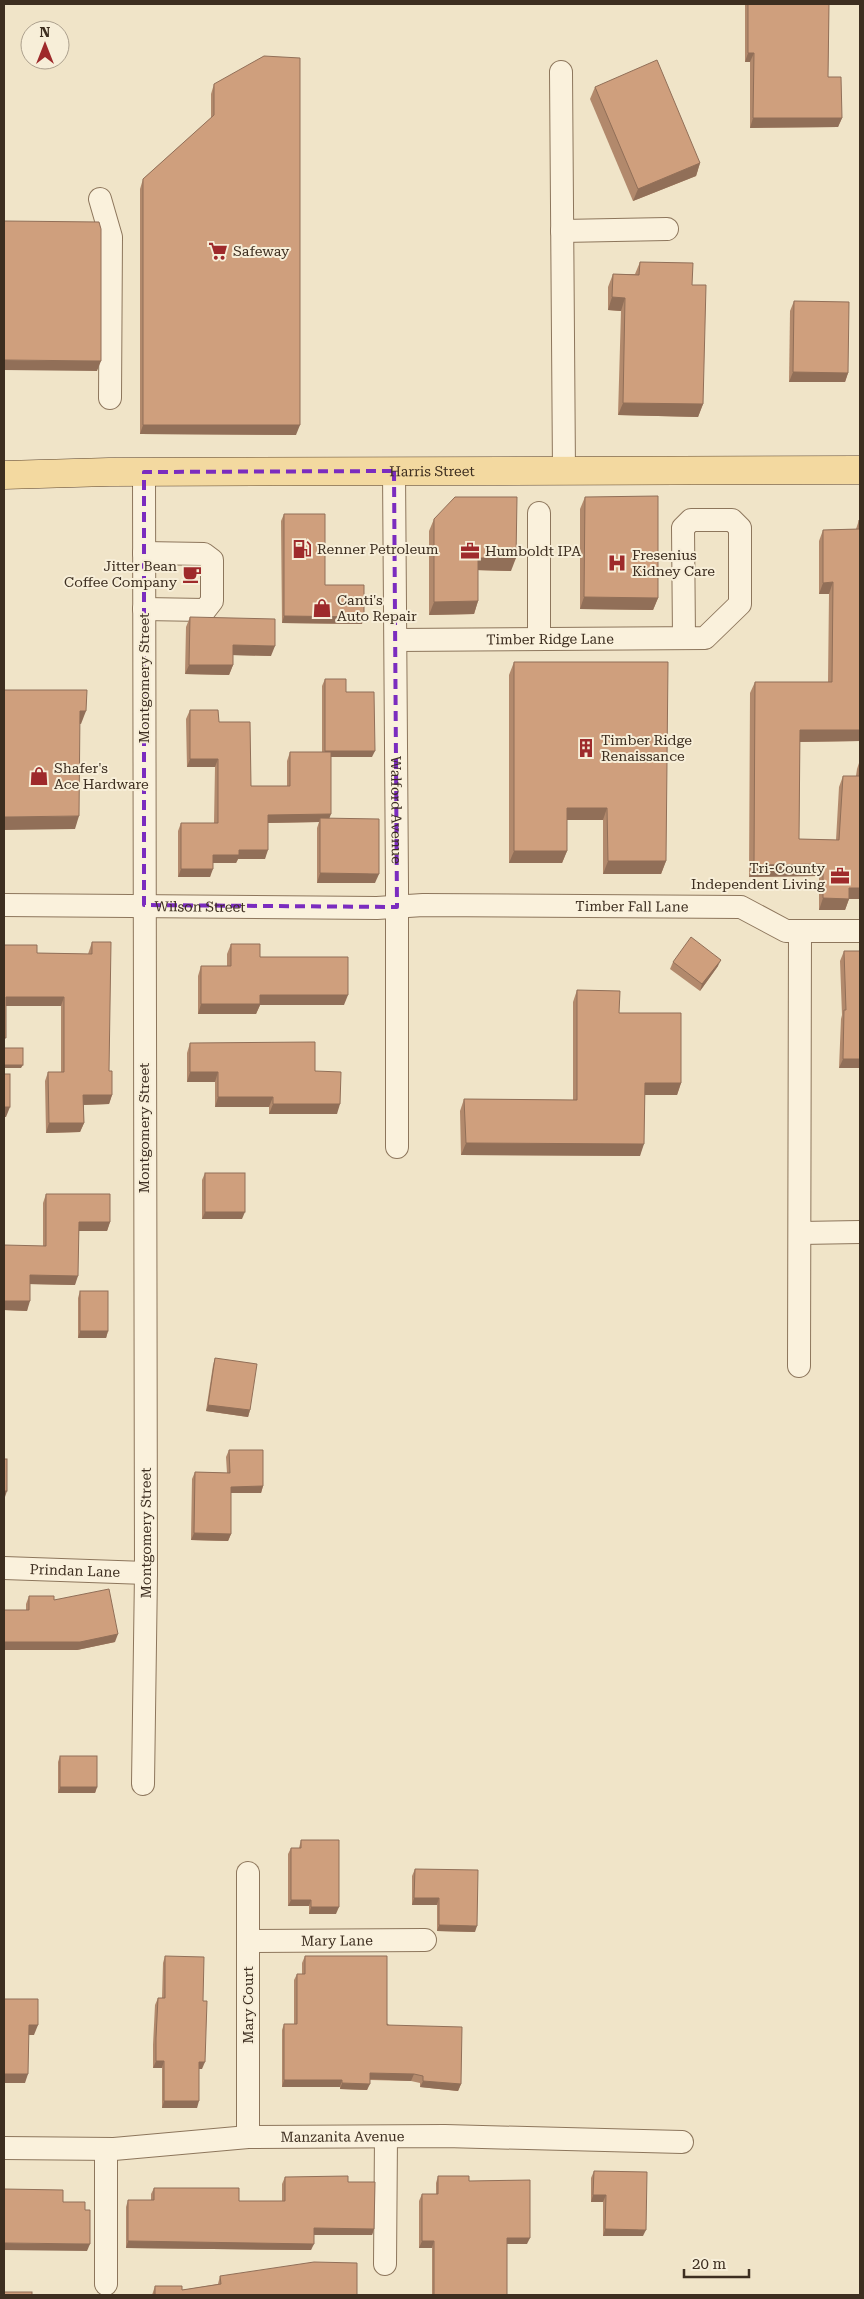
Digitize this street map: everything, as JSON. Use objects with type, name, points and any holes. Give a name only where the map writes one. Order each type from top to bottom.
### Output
[{"type":"main road","name":"Harris Street","points":[[4,475],[144,472],[860,470]]},
{"type":"street","points":[[561,72],[564,471]]},
{"type":"street","points":[[100,199],[111,237],[110,398]]},
{"type":"street","points":[[562,231],[667,230]]},
{"type":"street","name":"Walford Avenue","points":[[394,471],[397,1147]]},
{"type":"street","name":"Montgomery Street","points":[[143,1784],[146,1573],[144,472]]},
{"type":"street","points":[[539,513],[539,638]]},
{"type":"street","points":[[691,520],[732,520],[740,528],[740,604],[694,638],[683,528],[691,520]]},
{"type":"street","points":[[144,553],[204,554],[212,560],[212,601],[205,610],[144,609]]},
{"type":"street","name":"Timber Ridge Lane","points":[[396,640],[694,638]]},
{"type":"street","name":"Wilson Street","points":[[4,905],[397,907]]},
{"type":"street","name":"Timber Fall Lane","points":[[397,907],[741,907],[786,931],[860,931]]},
{"type":"street","points":[[798,1366],[800,931]]},
{"type":"street","points":[[800,1233],[860,1232]]},
{"type":"street","name":"Prindan Lane","points":[[4,1568],[146,1573]]},
{"type":"street","name":"Mary Court","points":[[248,1873],[248,2137]]},
{"type":"street","name":"Mary Lane","points":[[248,1941],[425,1940]]},
{"type":"street","name":"Manzanita Avenue","points":[[4,2148],[106,2148],[248,2137],[531,2137],[682,2142]]},
{"type":"street","points":[[385,2264],[386,2137]]},
{"type":"street","points":[[106,2148],[106,2284]]},
{"type":"highlighted area","points":[[394,471],[397,907],[144,905],[144,472]]},
{"type":"building","points":[[748,4],[829,4],[828,77],[841,77],[842,118],[753,118],[754,53],[748,53]]},
{"type":"building","name":"Safeway","points":[[264,56],[300,58],[300,425],[143,425],[143,179],[214,115],[214,84]]},
{"type":"building","points":[[657,60],[700,163],[638,189],[595,87]]},
{"type":"building","points":[[4,221],[99,222],[101,229],[101,361],[4,360]]},
{"type":"building","points":[[640,262],[693,263],[692,285],[706,285],[703,404],[623,403],[625,298],[612,297],[613,274],[639,275]]},
{"type":"building","points":[[794,301],[849,302],[848,373],[793,372]]},
{"type":"building","name":"Fresenius Kidney Care","points":[[658,496],[658,598],[584,597],[585,497]]},
{"type":"building","name":"Humboldt IPA","points":[[455,497],[517,497],[516,558],[478,558],[478,601],[434,602],[434,519]]},
{"type":"building","points":[[284,514],[325,514],[325,585],[364,585],[364,617],[284,616]]},
{"type":"building","points":[[859,520],[860,730],[800,730],[799,839],[839,840],[843,776],[860,776],[860,888],[849,888],[849,899],[823,898],[823,864],[754,865],[755,682],[832,682],[833,582],[823,583],[823,530],[859,529]]},
{"type":"building","points":[[190,617],[275,619],[275,646],[233,645],[233,665],[189,665]]},
{"type":"building","name":"Timber Ridge Renaissance","points":[[514,662],[668,662],[666,861],[608,861],[607,808],[567,808],[567,851],[514,851]]},
{"type":"building","points":[[325,679],[346,679],[346,692],[374,692],[375,751],[325,751]]},
{"type":"building","name":"Shafer's Ace Hardware","points":[[4,690],[87,690],[86,711],[80,711],[79,816],[4,817]]},
{"type":"building","points":[[190,710],[218,710],[219,722],[250,722],[251,786],[290,786],[290,752],[331,752],[331,814],[268,815],[268,850],[239,850],[239,855],[213,855],[213,869],[181,869],[181,823],[218,823],[218,759],[190,759]]},
{"type":"building","points":[[320,818],[379,819],[379,874],[320,873]]},
{"type":"building","points":[[691,937],[721,960],[702,984],[673,962]]},
{"type":"building","points":[[92,942],[111,942],[109,1071],[112,1071],[112,1095],[83,1095],[84,1123],[49,1123],[48,1072],[64,1072],[64,997],[6,997],[6,1038],[4,1038],[4,945],[37,945],[37,953],[92,954]]},
{"type":"building","points":[[231,944],[260,944],[260,957],[348,957],[348,995],[260,995],[260,1004],[201,1004],[201,966],[231,966]]},
{"type":"building","points":[[844,951],[860,951],[860,1059],[843,1059],[844,1010],[846,1010]]},
{"type":"building","points":[[577,990],[620,991],[619,1013],[681,1013],[681,1083],[645,1083],[644,1144],[466,1143],[464,1099],[577,1100]]},
{"type":"building","points":[[315,1042],[315,1071],[341,1072],[340,1104],[273,1104],[273,1097],[218,1097],[218,1072],[190,1072],[190,1043]]},
{"type":"building","points":[[4,1048],[23,1048],[23,1065],[4,1065]]},
{"type":"building","points":[[4,1074],[10,1074],[10,1107],[4,1107]]},
{"type":"building","points":[[205,1173],[245,1173],[245,1212],[205,1212]]},
{"type":"building","points":[[46,1194],[110,1194],[110,1222],[79,1222],[78,1276],[30,1275],[30,1301],[4,1301],[4,1245],[46,1246]]},
{"type":"building","points":[[80,1291],[108,1291],[108,1331],[80,1331]]},
{"type":"building","points":[[215,1358],[257,1364],[250,1410],[208,1405]]},
{"type":"building","points":[[229,1450],[263,1450],[263,1486],[231,1487],[231,1534],[194,1533],[195,1472],[230,1473]]},
{"type":"building","points":[[4,1459],[7,1459],[7,1491],[4,1491]]},
{"type":"building","points":[[109,1589],[118,1634],[80,1642],[4,1642],[4,1610],[29,1610],[29,1596],[54,1596],[54,1600]]},
{"type":"building","points":[[60,1756],[97,1756],[97,1787],[60,1787]]},
{"type":"building","points":[[301,1840],[339,1840],[339,1907],[311,1907],[311,1900],[291,1900],[291,1848],[301,1848]]},
{"type":"building","points":[[415,1869],[478,1870],[477,1926],[439,1925],[439,1898],[414,1898]]},
{"type":"building","points":[[165,1956],[204,1957],[203,2001],[207,2001],[205,2062],[199,2062],[199,2101],[164,2101],[164,2061],[156,2061],[156,2038],[158,1998],[165,1998]]},
{"type":"building","points":[[305,1956],[387,1956],[387,2025],[462,2027],[461,2084],[423,2081],[423,2076],[414,2074],[370,2073],[370,2084],[342,2083],[342,2080],[284,2080],[284,2024],[297,2024],[297,1974],[305,1974]]},
{"type":"building","points":[[4,1999],[38,1999],[38,2025],[29,2025],[28,2074],[4,2074]]},
{"type":"building","points":[[594,2171],[647,2172],[646,2230],[605,2229],[606,2195],[593,2195]]},
{"type":"building","points":[[348,2176],[348,2182],[375,2182],[374,2229],[314,2228],[314,2244],[128,2241],[128,2200],[154,2200],[154,2188],[239,2188],[239,2201],[285,2201],[285,2177]]},
{"type":"building","points":[[438,2176],[469,2176],[469,2181],[530,2180],[530,2238],[507,2238],[507,2295],[434,2295],[434,2241],[422,2241],[422,2194],[438,2194]]},
{"type":"building","points":[[4,2189],[63,2190],[63,2202],[85,2202],[85,2210],[90,2210],[90,2244],[4,2243]]},
{"type":"building","points":[[314,2262],[357,2263],[357,2295],[155,2295],[155,2286],[182,2286],[182,2290],[221,2284],[220,2276]]},
{"type":"building","points":[[4,2292],[32,2292],[32,2295],[4,2295]]},
{"type":"place","name":"Safeway","points":[[218,251]]},
{"type":"place","name":"Renner Petroleum","points":[[302,549]]},
{"type":"place","name":"Humboldt IPA","points":[[470,551]]},
{"type":"place","name":"Fresenius Kidney Care","points":[[617,563]]},
{"type":"place","name":"Jitter Bean Coffee Company","points":[[192,574]]},
{"type":"place","name":"Canti's Auto Repair","points":[[322,608]]},
{"type":"place","name":"Timber Ridge Renaissance","points":[[586,748]]},
{"type":"place","name":"Shafer's Ace Hardware","points":[[39,776]]},
{"type":"place","name":"Tri-County Independent Living","points":[[840,876]]}]
